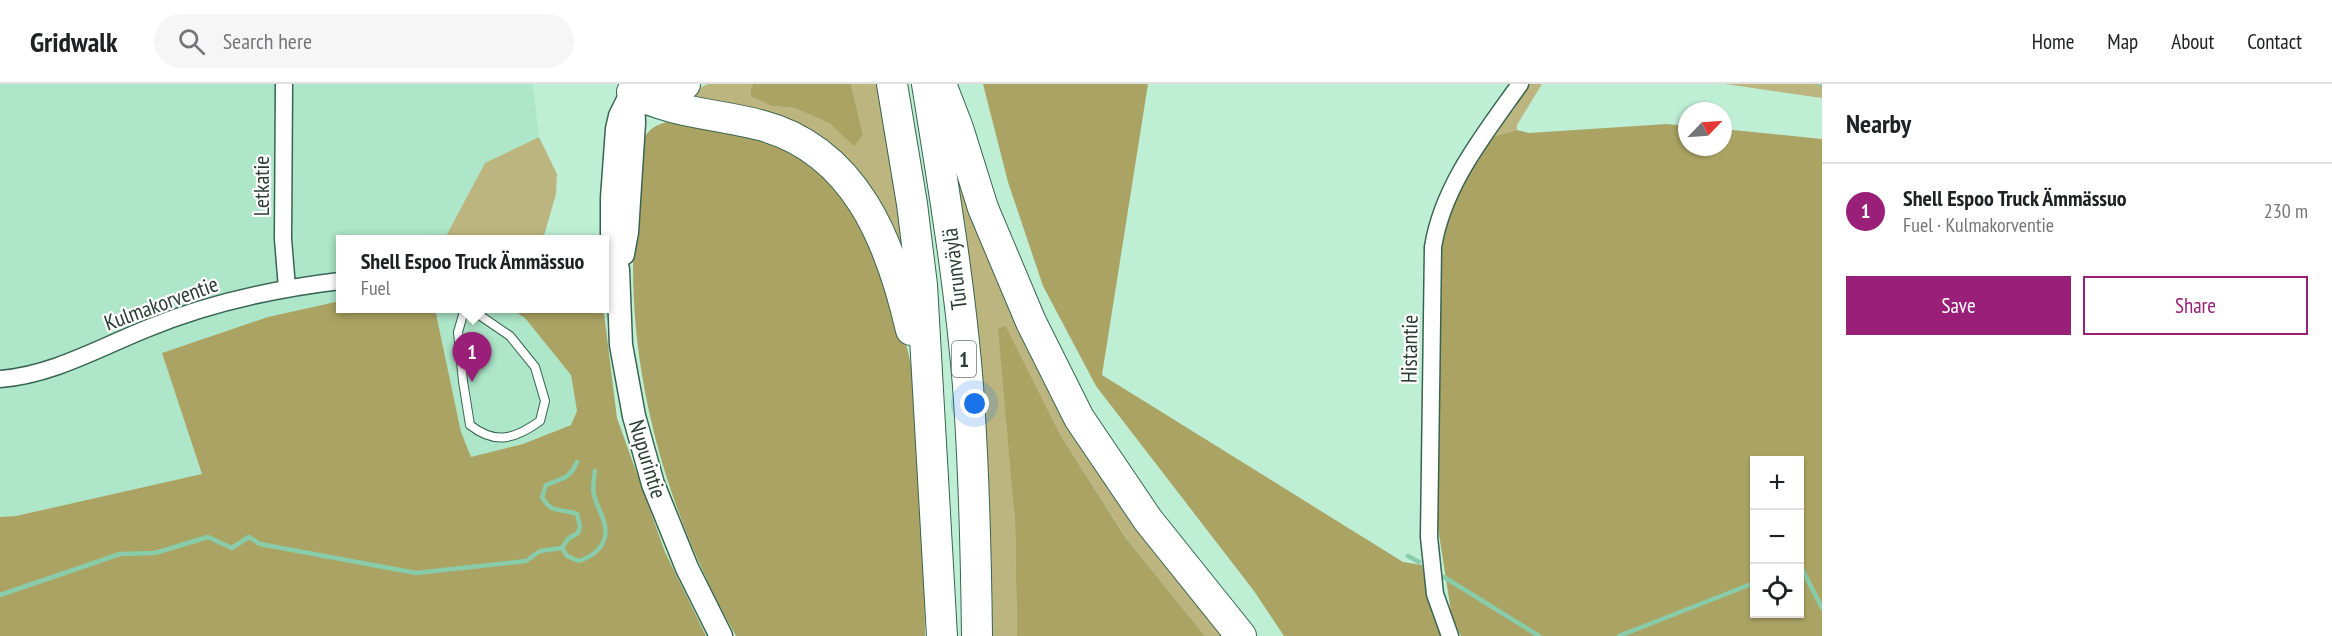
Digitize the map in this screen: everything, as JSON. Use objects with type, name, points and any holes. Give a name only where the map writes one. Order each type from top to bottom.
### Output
[{"type":"highway","points":[[633,88],[686,84]]},
{"type":"highway","name":"Turunväylä","points":[[892,84],[916,239],[929,385],[942,636]]},
{"type":"highway","name":"Turunväylä","points":[[927,84],[946,199],[968,385],[976,536],[977,636]]},
{"type":"highway","points":[[941,84],[958,128],[983,208],[1031,322],[1079,418],[1148,520],[1241,636]]},
{"type":"highway","points":[[633,88],[661,105],[762,126],[803,143],[831,163],[853,185],[891,256],[905,303],[916,353],[929,385]]},
{"type":"main road","name":"Nupurintie","points":[[633,88],[621,116],[614,159],[611,270],[621,345],[634,416],[658,495],[687,568],[721,636]]},
{"type":"street","name":"Letkatie","points":[[284,84],[283,239],[287,288]]},
{"type":"street","name":"Histantie","points":[[1450,636],[1435,594],[1429,537],[1433,248],[1443,205],[1453,184],[1520,84]]},
{"type":"street","name":"Kulmakorventie","points":[[0,379],[42,371],[88,355],[146,329],[192,312],[243,297],[336,282]]},
{"type":"lane","points":[[465,313],[458,332],[462,381],[470,425],[481,433],[498,438],[528,430],[540,421],[545,401],[535,368],[510,336],[473,313]]},
{"type":"shaded area","points":[[0,84],[533,84],[539,137],[485,163],[447,235],[336,235],[336,302],[268,317],[162,353],[203,474],[16,516],[0,517]]},
{"type":"shaded area","points":[[708,84],[753,84],[751,87],[772,106],[794,108],[829,123],[854,145],[863,135],[851,84],[879,84],[906,261],[661,96],[695,90]]},
{"type":"shaded area","points":[[753,84],[851,84],[863,135],[854,146],[829,123],[794,108],[772,106],[751,96]]},
{"type":"shaded area","points":[[983,84],[1148,84],[1102,375],[1403,562],[1422,565],[1429,600],[1443,636],[1284,636],[1254,591],[1096,386],[1043,286],[1008,182]]},
{"type":"shaded area","points":[[1527,84],[1542,84],[1517,125],[1517,130],[1491,137]]},
{"type":"shaded area","points":[[1725,84],[1822,84],[1822,98]]},
{"type":"shaded area","points":[[675,120],[779,138],[847,192],[895,296],[915,382],[924,533],[925,636],[736,636],[713,593],[675,502],[660,455],[648,408],[635,311],[633,262],[638,152],[651,129]]},
{"type":"shaded area","points":[[1678,125],[1678,156],[1732,156],[1732,130],[1822,139],[1822,636],[1461,636],[1452,618],[1436,515],[1440,238],[1459,186],[1491,137],[1517,130],[1529,133]]},
{"type":"shaded area","points":[[539,137],[557,174],[556,194],[544,235],[447,235],[485,163]]},
{"type":"shaded area","points":[[951,141],[1002,276],[1234,636],[1205,636],[1127,539],[1061,436],[1006,326],[1015,521],[1017,636],[992,636],[986,449]]},
{"type":"shaded area","points":[[336,302],[336,313],[436,313],[461,432],[471,457],[523,444],[571,425],[577,411],[571,375],[525,318],[517,313],[604,313],[617,418],[665,552],[706,636],[0,636],[0,517],[16,516],[202,474],[162,353],[268,317]]},
{"type":"shaded area","points":[[436,313],[517,313],[525,318],[571,375],[577,411],[571,425],[523,444],[471,458],[461,432]]},
{"type":"shaded area","points":[[1006,326],[1061,436],[1126,538],[1205,636],[1017,636],[1015,521],[998,328]]},
{"type":"waterway","points":[[562,548],[568,539],[578,533],[580,526],[577,514],[553,508],[542,497],[546,485],[568,475],[577,462]]},
{"type":"waterway","points":[[0,595],[120,554],[155,553],[208,537],[232,548],[249,537],[260,544],[416,573],[526,561],[540,551],[562,548],[567,556],[579,561],[596,552],[605,536],[604,522],[593,492],[595,471]]},
{"type":"waterway","points":[[1408,556],[1419,562]]},
{"type":"waterway","points":[[1804,573],[1822,608]]},
{"type":"waterway","points":[[1444,577],[1539,636]]},
{"type":"waterway","points":[[1619,636],[1750,585]]},
{"type":"place","name":"Shell Espoo Truck Ämmässuo","points":[[472,382]]}]
